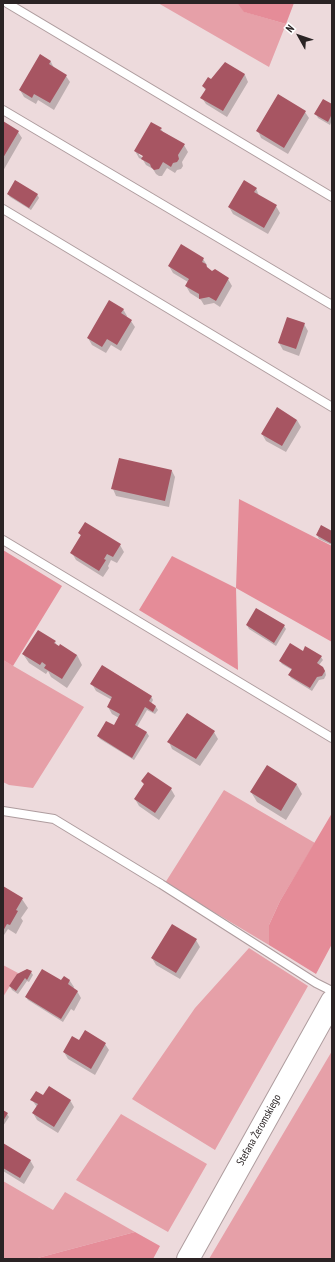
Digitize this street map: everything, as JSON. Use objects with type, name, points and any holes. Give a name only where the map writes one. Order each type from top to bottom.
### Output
[{"type":"main road","name":"Stefana Żeromskiego","points":[[188,1259],[332,1001]]},
{"type":"lane","points":[[7,3],[332,197]]},
{"type":"lane","points":[[3,110],[332,305]]},
{"type":"lane","points":[[3,209],[332,407]]},
{"type":"lane","points":[[3,540],[332,738]]},
{"type":"lane","points":[[3,811],[54,819],[332,991]]},
{"type":"shaded area","points":[[158,3],[237,3],[245,12],[286,24],[269,67]]},
{"type":"shaded area","points":[[237,3],[294,3],[286,24],[244,12]]},
{"type":"shaded area","points":[[239,499],[332,546],[332,642],[236,588]]},
{"type":"shaded area","points":[[3,550],[62,586],[13,666],[3,660]]},
{"type":"shaded area","points":[[172,556],[236,588],[238,670],[139,610]]},
{"type":"shaded area","points":[[3,660],[84,707],[33,788],[9,785],[3,782]]},
{"type":"shaded area","points":[[224,790],[315,843],[280,901],[269,925],[269,945],[165,883]]},
{"type":"shaded area","points":[[332,813],[332,944],[316,974],[269,945],[269,925],[280,901]]},
{"type":"shaded area","points":[[249,948],[308,986],[215,1150],[132,1099],[195,1008]]},
{"type":"shaded area","points":[[3,965],[18,973],[3,997]]},
{"type":"shaded area","points":[[332,1051],[332,1259],[209,1259]]},
{"type":"shaded area","points":[[121,1114],[207,1164],[168,1232],[76,1180]]},
{"type":"shaded area","points":[[3,1181],[53,1210],[65,1192],[135,1232],[34,1259],[3,1259]]},
{"type":"shaded area","points":[[135,1232],[160,1246],[153,1259],[34,1259]]},
{"type":"building","points":[[40,54],[51,61],[49,64],[67,75],[50,103],[34,94],[32,98],[19,90]]},
{"type":"building","points":[[225,62],[245,74],[223,111],[200,98],[206,89],[202,86],[208,77],[211,79]]},
{"type":"building","points":[[278,94],[306,111],[284,148],[256,131]]},
{"type":"building","points":[[323,99],[332,104],[332,114],[328,122],[314,114]]},
{"type":"building","points":[[3,121],[19,131],[3,158]]},
{"type":"building","points":[[151,122],[162,128],[160,130],[185,144],[178,155],[179,159],[177,162],[173,163],[171,167],[163,162],[159,169],[154,170],[150,164],[141,159],[143,156],[134,151]]},
{"type":"building","points":[[15,180],[38,194],[29,208],[7,194]]},
{"type":"building","points":[[244,180],[257,188],[254,192],[277,205],[264,228],[228,207]]},
{"type":"building","points":[[181,244],[204,258],[202,262],[212,271],[215,269],[229,278],[216,301],[209,297],[199,299],[199,294],[185,286],[189,279],[168,266]]},
{"type":"building","points":[[109,300],[124,309],[121,313],[132,320],[117,345],[107,339],[102,347],[87,338]]},
{"type":"building","points":[[287,317],[305,323],[296,349],[278,343]]},
{"type":"building","points":[[277,407],[297,420],[282,446],[261,434]]},
{"type":"building","points":[[119,458],[172,470],[165,501],[111,489]]},
{"type":"building","points":[[85,522],[121,544],[113,557],[107,554],[104,559],[106,560],[99,571],[70,553],[81,535],[78,533]]},
{"type":"building","points":[[321,525],[332,531],[332,544],[316,535]]},
{"type":"building","points":[[256,608],[285,625],[274,643],[246,625]]},
{"type":"building","points":[[38,630],[56,641],[54,643],[59,646],[60,644],[77,655],[62,679],[44,668],[46,665],[42,662],[40,665],[22,654]]},
{"type":"building","points":[[290,643],[303,651],[305,646],[322,656],[317,663],[323,667],[325,671],[322,676],[317,677],[310,688],[288,675],[292,669],[279,661]]},
{"type":"building","points":[[102,665],[152,696],[149,701],[156,706],[153,712],[145,707],[135,725],[147,732],[132,758],[97,736],[106,721],[114,725],[120,714],[107,707],[112,697],[90,684]]},
{"type":"building","points":[[187,713],[215,731],[196,759],[167,742]]},
{"type":"building","points":[[267,765],[297,784],[281,811],[250,792]]},
{"type":"building","points":[[148,772],[172,788],[155,813],[134,799],[144,784],[141,781]]},
{"type":"building","points":[[3,886],[23,898],[10,925],[7,924],[3,931]]},
{"type":"building","points":[[172,924],[197,939],[176,973],[151,958]]},
{"type":"building","points":[[27,969],[32,971],[27,980],[25,978],[16,991],[9,986],[17,974]]},
{"type":"building","points":[[42,969],[61,980],[64,976],[70,980],[68,984],[78,991],[61,1019],[25,997]]},
{"type":"building","points":[[85,1030],[106,1043],[91,1069],[63,1052],[72,1036],[79,1040]]},
{"type":"building","points":[[49,1086],[71,1100],[54,1127],[32,1113],[38,1104],[30,1100],[36,1091],[43,1095]]},
{"type":"building","points":[[3,1110],[8,1113],[3,1121]]},
{"type":"building","points":[[3,1143],[31,1160],[20,1178],[3,1168]]}]
